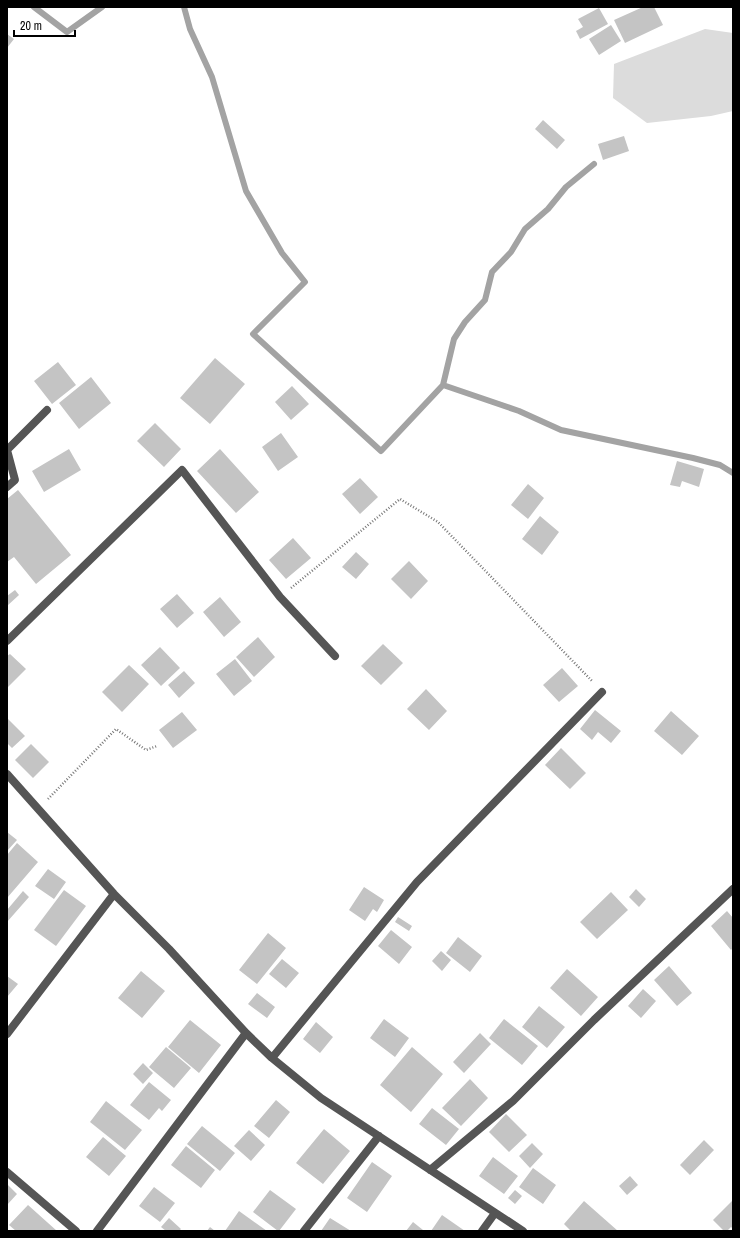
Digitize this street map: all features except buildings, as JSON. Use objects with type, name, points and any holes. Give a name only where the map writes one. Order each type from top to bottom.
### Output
[{"type":"street","points":[[7,487],[15,480],[7,450],[46,410]]},
{"type":"street","points":[[7,641],[182,470],[280,597],[335,656]]},
{"type":"street","points":[[272,1058],[417,882],[602,692]]},
{"type":"street","points":[[8,778],[38,809],[114,894],[170,949],[246,1033],[272,1058],[321,1098],[523,1231]]},
{"type":"street","points":[[430,1170],[513,1101],[594,1020],[733,890]]},
{"type":"street","points":[[7,1034],[114,894]]},
{"type":"street","points":[[97,1231],[246,1033]]},
{"type":"street","points":[[304,1231],[379,1136]]},
{"type":"street","points":[[7,1172],[76,1231]]},
{"type":"street","points":[[482,1231],[495,1213]]},
{"type":"path","points":[[280,597],[400,499],[438,522],[602,692]]},
{"type":"path","points":[[38,809],[116,729],[146,750],[157,746]]},
{"type":"shaded area","points":[[705,29],[733,33],[733,111],[711,116],[647,123],[613,98],[614,64]]},
{"type":"waterway","points":[[34,7],[67,32],[102,7]]},
{"type":"waterway","points":[[184,7],[190,29],[212,77],[246,191],[282,253],[305,282],[253,334],[381,451],[443,385],[519,411],[561,430],[693,458],[720,465],[733,473]]},
{"type":"waterway","points":[[443,385],[454,339],[465,322],[485,300],[492,272],[511,252],[525,229],[548,209],[566,187],[594,164]]}]
